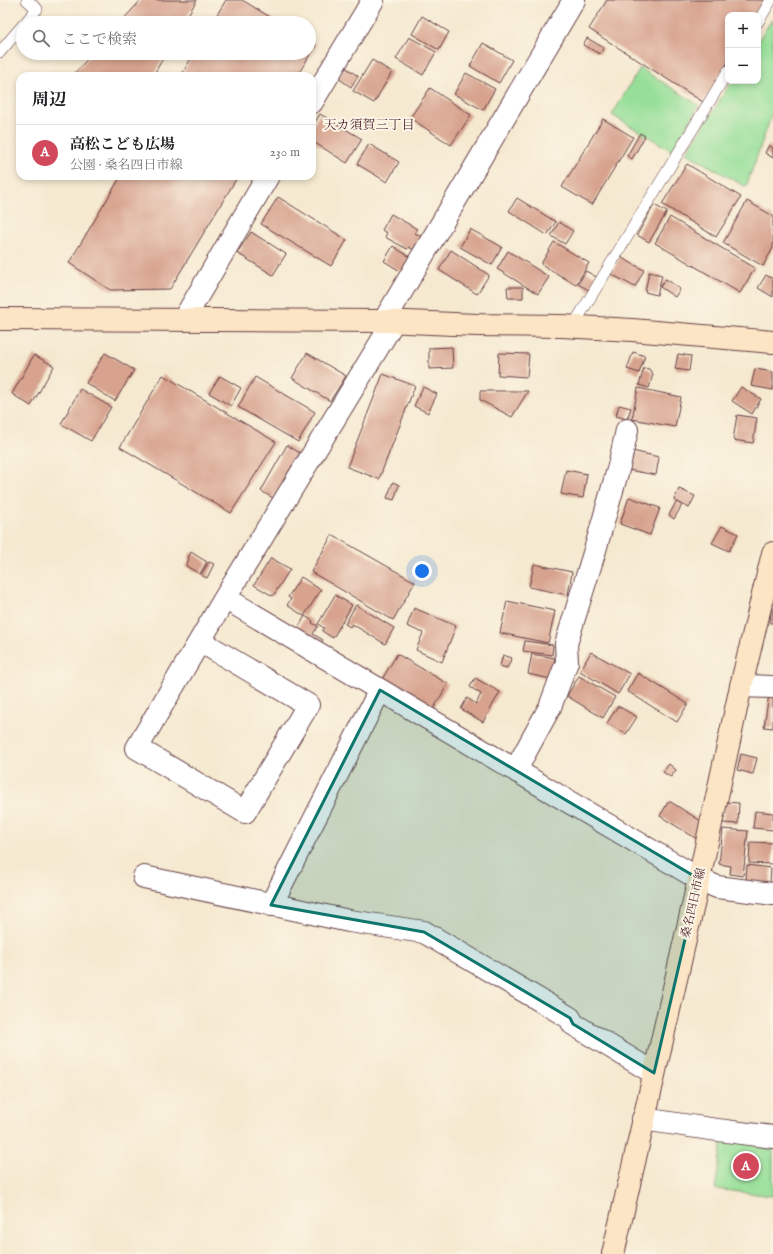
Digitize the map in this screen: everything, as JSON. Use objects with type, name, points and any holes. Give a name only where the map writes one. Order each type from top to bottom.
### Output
[{"type":"street","points":[[316,95],[373,0]]},
{"type":"street","points":[[200,641],[308,705],[245,812],[137,748],[225,598],[389,321],[574,0]]},
{"type":"street","points":[[184,319],[266,180]]},
{"type":"street","points":[[0,319],[389,321],[573,326],[773,342]]},
{"type":"street","points":[[518,772],[521,760],[550,707],[567,662],[566,644],[595,550],[627,430]]},
{"type":"street","name":"桑名四日市線","points":[[613,1254],[699,879],[741,686],[773,553]]},
{"type":"street","points":[[225,598],[699,879],[717,887],[773,894]]},
{"type":"street","points":[[741,686],[773,687]]},
{"type":"street","points":[[271,905],[380,690]]},
{"type":"street","points":[[144,877],[349,921],[424,932],[570,1018],[573,1024],[654,1073]]},
{"type":"street","points":[[643,1119],[773,1137]]},
{"type":"lane","points":[[27,0],[37,9],[31,16]]},
{"type":"lane","points":[[761,17],[771,0]]},
{"type":"lane","points":[[0,52],[16,33]]},
{"type":"lane","points":[[573,326],[725,76]]},
{"type":"highlighted area","points":[[380,690],[699,879],[654,1073],[573,1024],[570,1018],[424,932],[271,905]]},
{"type":"green space","points":[[773,18],[773,111],[746,187],[686,153],[730,84],[761,84],[761,36]]},
{"type":"green space","points":[[640,68],[699,105],[672,151],[612,115]]},
{"type":"green space","points":[[723,1136],[773,1142],[773,1196],[715,1189]]},
{"type":"building","points":[[141,0],[197,0],[187,16],[126,16]]},
{"type":"building","points":[[226,0],[242,0],[268,16],[216,16]]},
{"type":"building","points":[[607,0],[765,0],[758,12],[725,12],[725,67],[703,102],[589,29]]},
{"type":"building","points":[[422,16],[449,32],[439,50],[412,34]]},
{"type":"building","points":[[409,37],[436,52],[423,75],[396,59]]},
{"type":"building","points":[[587,38],[604,48],[600,54],[583,45]]},
{"type":"building","points":[[483,43],[512,60],[499,83],[470,66]]},
{"type":"building","points":[[87,60],[162,60],[155,72],[76,72]]},
{"type":"building","points":[[190,60],[307,60],[299,72],[183,72]]},
{"type":"building","points":[[372,60],[392,72],[374,103],[353,91]]},
{"type":"building","points":[[345,67],[358,76],[351,87],[338,78]]},
{"type":"building","points":[[466,73],[495,89],[483,110],[454,94]]},
{"type":"building","points":[[430,88],[471,115],[451,145],[410,118]]},
{"type":"building","points":[[320,114],[362,139],[347,163],[316,144],[316,120]]},
{"type":"building","points":[[603,119],[633,137],[592,205],[562,187]]},
{"type":"building","points":[[640,133],[645,136],[632,159],[627,156]]},
{"type":"building","points":[[369,144],[399,162],[387,182],[357,164]]},
{"type":"building","points":[[769,145],[773,148],[773,158],[765,153]]},
{"type":"building","points":[[687,164],[741,197],[716,237],[662,204]]},
{"type":"building","points":[[119,180],[236,180],[170,289],[110,290],[69,263]]},
{"type":"building","points":[[278,197],[347,240],[331,266],[261,224]]},
{"type":"building","points":[[517,198],[556,222],[547,235],[509,211]]},
{"type":"building","points":[[747,201],[773,216],[773,248],[763,266],[723,243]]},
{"type":"building","points":[[654,205],[667,212],[649,242],[637,235]]},
{"type":"building","points":[[391,214],[417,229],[415,233],[426,239],[419,253],[409,247],[407,249],[385,237],[387,233],[382,230]]},
{"type":"building","points":[[670,217],[755,268],[740,293],[655,243]]},
{"type":"building","points":[[559,222],[573,231],[565,244],[551,236]]},
{"type":"building","points":[[470,229],[502,247],[492,265],[460,247]]},
{"type":"building","points":[[251,232],[286,254],[273,275],[237,253]]},
{"type":"building","points":[[554,242],[589,263],[576,285],[541,264]]},
{"type":"building","points":[[393,246],[414,260],[405,274],[384,261]]},
{"type":"building","points":[[451,250],[489,275],[477,294],[439,270]]},
{"type":"building","points":[[508,251],[549,277],[538,294],[497,269]]},
{"type":"building","points":[[620,257],[644,270],[635,287],[611,274]]},
{"type":"building","points":[[586,271],[600,279],[592,292],[578,284]]},
{"type":"building","points":[[649,272],[662,275],[657,295],[645,292]]},
{"type":"building","points":[[766,275],[773,279],[773,297],[758,288]]},
{"type":"building","points":[[666,279],[680,289],[675,297],[660,287]]},
{"type":"building","points":[[507,287],[523,287],[523,298],[508,298]]},
{"type":"building","points":[[452,347],[453,368],[429,369],[429,348]]},
{"type":"building","points":[[633,352],[645,356],[639,373],[627,369]]},
{"type":"building","points":[[105,353],[134,370],[115,401],[86,383]]},
{"type":"building","points":[[307,353],[346,376],[330,401],[292,378]]},
{"type":"building","points":[[499,353],[529,354],[527,377],[498,375]]},
{"type":"building","points":[[678,354],[691,356],[689,371],[675,369]]},
{"type":"building","points":[[34,355],[54,366],[31,406],[12,394]]},
{"type":"building","points":[[644,368],[649,369],[653,374],[649,388],[639,385]]},
{"type":"building","points":[[755,369],[773,372],[773,390],[751,386]]},
{"type":"building","points":[[383,374],[415,386],[379,479],[347,467]]},
{"type":"building","points":[[163,375],[276,442],[231,513],[120,447]]},
{"type":"building","points":[[220,376],[241,388],[231,406],[209,393]]},
{"type":"building","points":[[255,377],[315,412],[298,442],[238,407]]},
{"type":"building","points":[[423,387],[437,394],[428,413],[414,406]]},
{"type":"building","points":[[741,387],[761,399],[752,414],[732,401]]},
{"type":"building","points":[[638,388],[681,397],[675,427],[632,419]]},
{"type":"building","points":[[80,389],[111,407],[91,441],[61,424]]},
{"type":"building","points":[[480,391],[528,391],[512,417],[480,400]]},
{"type":"building","points":[[619,405],[631,408],[627,419],[616,416]]},
{"type":"building","points":[[737,415],[757,418],[753,443],[733,440]]},
{"type":"building","points":[[287,445],[300,453],[273,498],[261,491]]},
{"type":"building","points":[[632,451],[659,457],[656,475],[628,470]]},
{"type":"building","points":[[566,470],[587,474],[583,498],[561,494]]},
{"type":"building","points":[[393,482],[399,485],[394,500],[387,498]]},
{"type":"building","points":[[679,489],[695,496],[689,508],[674,500]]},
{"type":"building","points":[[629,497],[660,508],[650,535],[620,524]]},
{"type":"building","points":[[676,502],[682,505],[674,519],[669,515]]},
{"type":"building","points":[[722,526],[738,534],[729,551],[712,543]]},
{"type":"building","points":[[332,535],[415,582],[393,620],[311,572]]},
{"type":"building","points":[[191,552],[207,562],[200,574],[186,566]]},
{"type":"building","points":[[271,558],[290,569],[273,596],[254,585]]},
{"type":"building","points":[[209,562],[214,564],[207,578],[201,575]]},
{"type":"building","points":[[534,564],[572,572],[568,595],[529,587]]},
{"type":"building","points":[[301,577],[321,590],[304,616],[287,605],[291,599],[288,597]]},
{"type":"building","points":[[335,595],[352,605],[333,638],[322,631],[324,628],[318,624]]},
{"type":"building","points":[[772,599],[773,623],[770,623]]},
{"type":"building","points":[[507,601],[555,611],[548,643],[500,633]]},
{"type":"building","points":[[356,605],[394,628],[385,644],[352,624],[350,627],[345,624]]},
{"type":"building","points":[[414,608],[456,626],[442,662],[416,650],[423,633],[407,626]]},
{"type":"building","points":[[305,616],[313,621],[312,623],[318,626],[313,634],[323,640],[319,646],[296,632]]},
{"type":"building","points":[[525,641],[553,645],[552,655],[523,651]]},
{"type":"building","points":[[591,652],[630,674],[618,694],[580,671]]},
{"type":"building","points":[[397,654],[448,684],[432,711],[381,681]]},
{"type":"building","points":[[532,654],[555,658],[551,679],[528,674]]},
{"type":"building","points":[[503,655],[512,658],[507,668],[500,666]]},
{"type":"building","points":[[638,673],[688,704],[677,722],[627,691]]},
{"type":"building","points":[[579,676],[615,697],[603,718],[567,696]]},
{"type":"building","points":[[475,678],[500,692],[483,722],[461,709],[467,698],[476,704],[481,694],[470,687]]},
{"type":"building","points":[[769,694],[773,695],[773,728],[764,727]]},
{"type":"building","points":[[618,706],[637,717],[626,734],[607,723]]},
{"type":"building","points":[[741,754],[757,758],[753,774],[737,770]]},
{"type":"building","points":[[669,764],[676,770],[671,777],[663,772]]},
{"type":"building","points":[[669,801],[701,821],[697,839],[660,816]]},
{"type":"building","points":[[724,802],[739,803],[738,824],[723,823]]},
{"type":"building","points":[[755,811],[773,813],[773,830],[753,828]]},
{"type":"building","points":[[723,829],[748,831],[743,876],[730,874],[731,866],[719,864]]},
{"type":"building","points":[[750,842],[773,843],[773,864],[749,863]]},
{"type":"building","points":[[747,865],[771,868],[770,884],[746,881]]},
{"type":"place","name":"高松こども広場","points":[[746,1166]]},
{"type":"district","name":"天カ須賀三丁目","points":[[369,124]]}]
